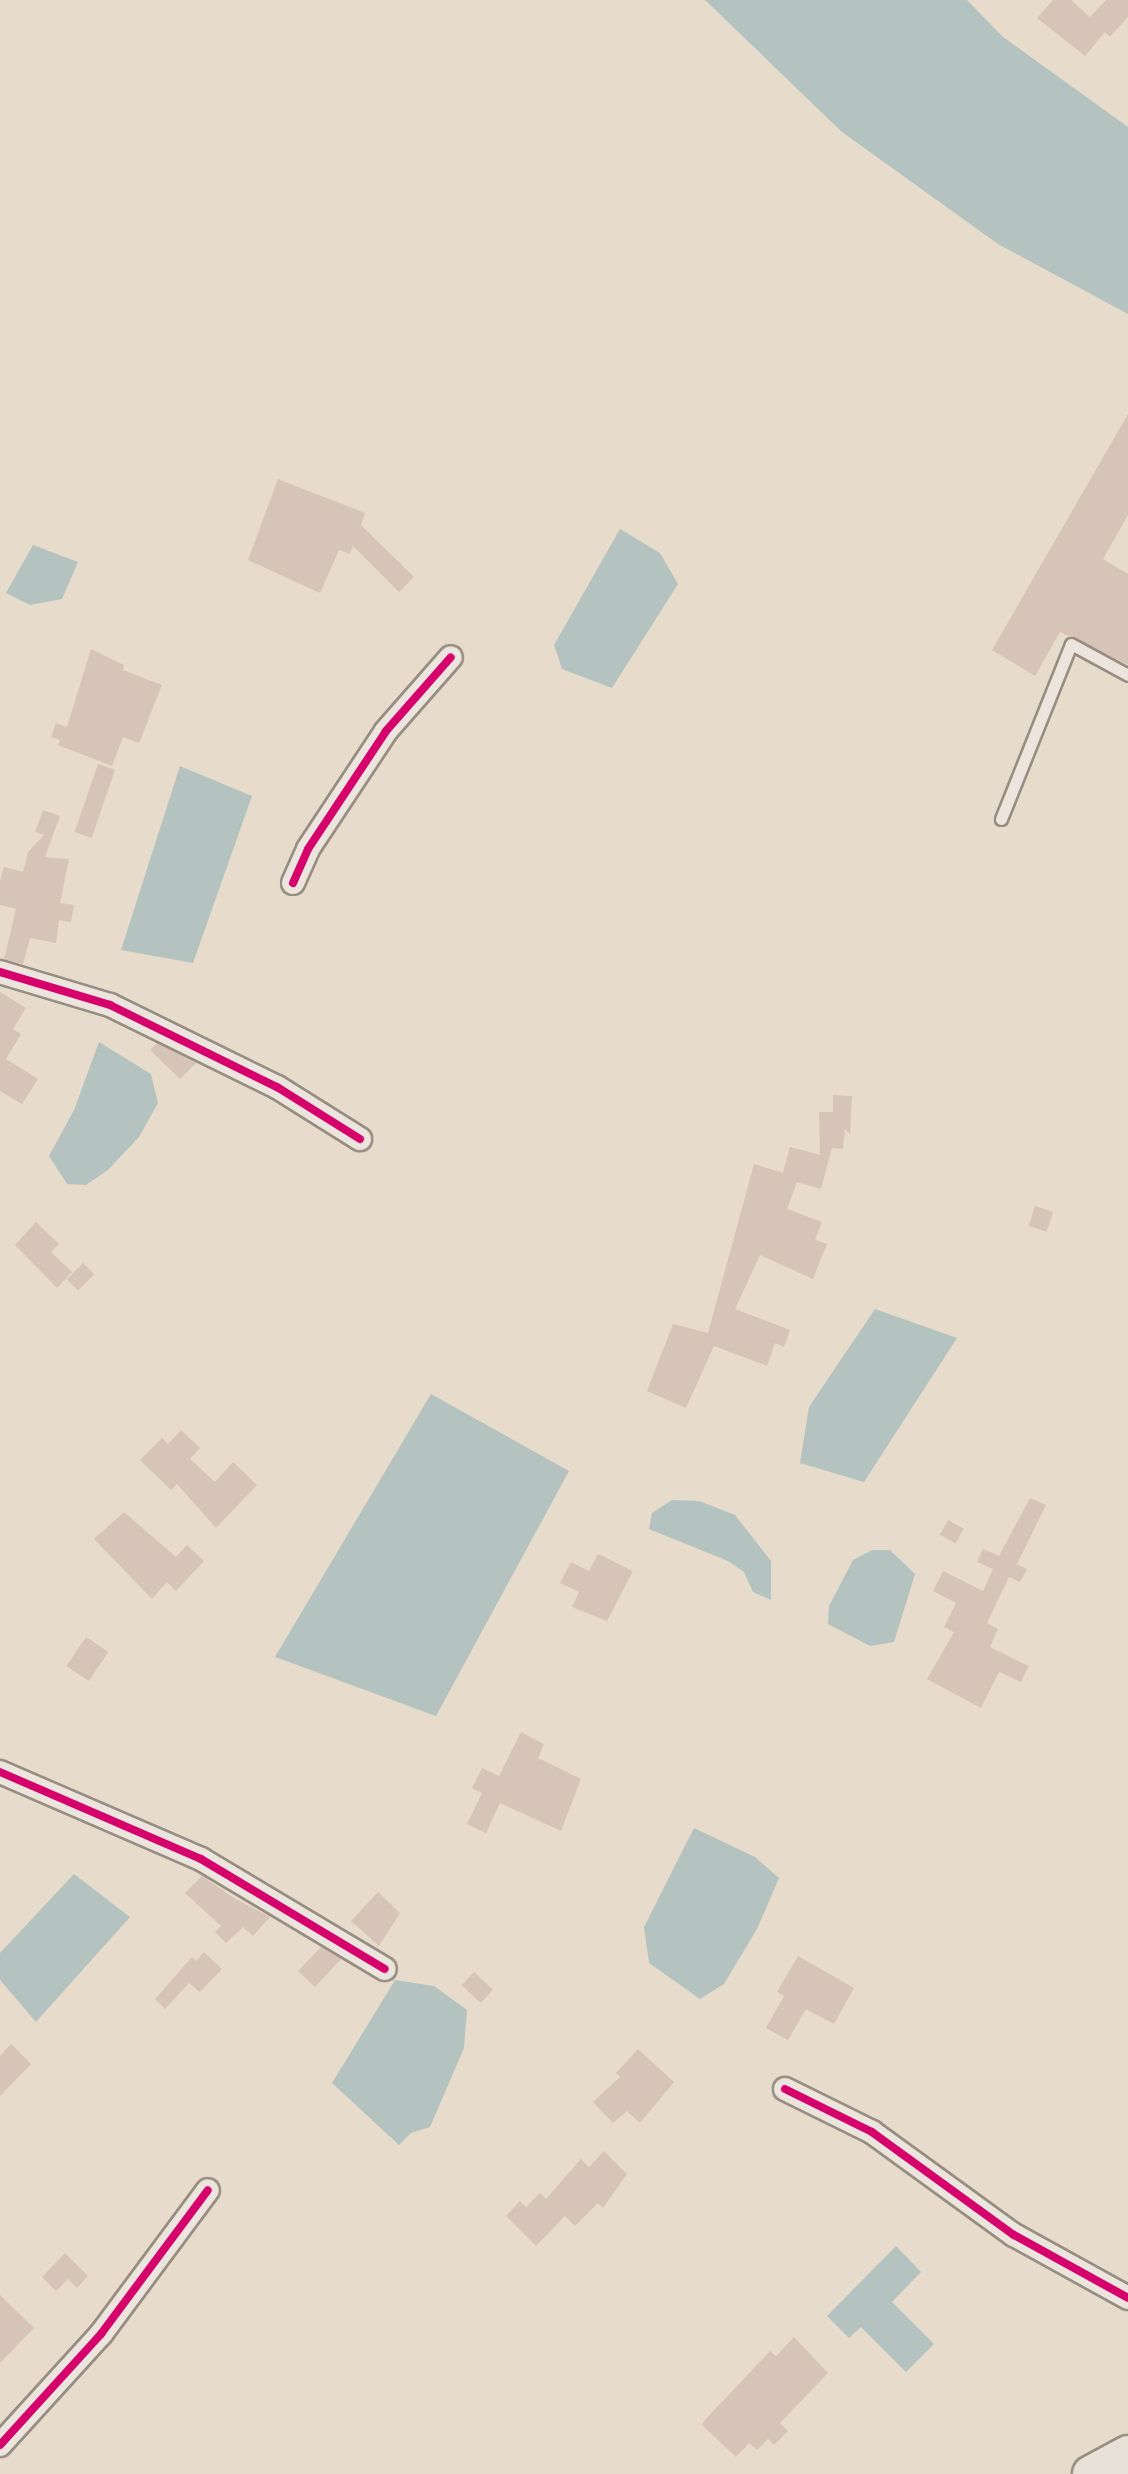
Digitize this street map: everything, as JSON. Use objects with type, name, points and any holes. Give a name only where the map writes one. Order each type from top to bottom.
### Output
[{"type":"highway","points":[[1091,2474],[1128,2454]]},
{"type":"street","points":[[293,883],[316,836],[386,731],[451,657]]},
{"type":"street","points":[[0,972],[110,1005],[277,1087],[360,1139]]},
{"type":"street","points":[[0,1772],[201,1859],[385,1969]]},
{"type":"street","points":[[785,2089],[872,2132],[1014,2235],[1128,2298]]},
{"type":"street","points":[[0,2445],[101,2334],[208,2190]]},
{"type":"lane","points":[[1001,819],[1071,644],[1128,675]]},
{"type":"shaded area","points":[[705,0],[967,0],[1003,37],[1128,127],[1128,314],[998,244],[842,132]]},
{"type":"shaded area","points":[[620,529],[660,553],[678,584],[612,688],[562,669],[554,645]]},
{"type":"shaded area","points":[[33,545],[78,562],[62,599],[30,605],[6,593]]},
{"type":"shaded area","points":[[180,766],[252,796],[193,963],[121,950]]},
{"type":"shaded area","points":[[99,1042],[151,1074],[158,1103],[139,1137],[108,1170],[86,1185],[67,1184],[49,1156],[74,1110]]},
{"type":"shaded area","points":[[875,1309],[957,1338],[864,1482],[800,1463],[809,1407]]},
{"type":"shaded area","points":[[431,1394],[569,1471],[436,1716],[275,1657]]},
{"type":"shaded area","points":[[672,1500],[699,1501],[735,1515],[771,1561],[771,1600],[753,1592],[744,1572],[728,1561],[649,1529],[652,1513]]},
{"type":"shaded area","points":[[872,1550],[890,1550],[915,1574],[894,1642],[870,1646],[828,1624],[829,1606],[853,1560]]},
{"type":"shaded area","points":[[694,1828],[755,1857],[779,1878],[757,1929],[724,1984],[700,1999],[649,1963],[644,1927]]},
{"type":"shaded area","points":[[74,1874],[130,1917],[36,2022],[0,1980],[0,1953]]},
{"type":"shaded area","points":[[395,1980],[434,1986],[467,2010],[464,2048],[430,2127],[411,2133],[399,2145],[332,2083]]},
{"type":"shaded area","points":[[896,2246],[921,2272],[892,2302],[934,2344],[906,2372],[861,2327],[849,2338],[827,2316]]},
{"type":"building","points":[[1053,0],[1071,0],[1090,17],[1106,0],[1128,0],[1128,17],[1110,37],[1105,32],[1085,56],[1037,18]]},
{"type":"building","points":[[1128,414],[1128,515],[1103,559],[1128,574],[1128,665],[1060,632],[1035,676],[992,650]]},
{"type":"building","points":[[278,479],[365,513],[361,525],[414,577],[399,592],[353,546],[350,554],[339,550],[320,593],[248,560]]},
{"type":"building","points":[[91,649],[124,665],[123,670],[162,685],[139,743],[123,737],[112,766],[58,745],[60,740],[51,737],[56,723],[67,727]]},
{"type":"building","points":[[98,764],[115,770],[92,838],[75,832]]},
{"type":"building","points":[[43,810],[60,816],[45,857],[69,859],[60,903],[74,905],[71,922],[59,920],[56,943],[30,938],[23,964],[4,959],[16,909],[0,905],[0,881],[4,867],[23,872],[28,852],[44,835],[35,832]]},
{"type":"building","points":[[0,992],[26,1008],[13,1029],[21,1034],[6,1059],[38,1079],[22,1104],[0,1091]]},
{"type":"building","points":[[157,1043],[196,1063],[180,1079],[150,1050]]},
{"type":"building","points":[[833,1095],[852,1096],[850,1134],[845,1129],[843,1149],[832,1148],[821,1189],[797,1182],[787,1209],[822,1222],[815,1240],[827,1244],[813,1279],[760,1255],[735,1309],[790,1330],[784,1347],[775,1343],[767,1366],[714,1346],[686,1408],[647,1391],[673,1324],[708,1333],[754,1164],[783,1173],[790,1147],[820,1155],[819,1112],[833,1112]]},
{"type":"building","points":[[1035,1206],[1053,1212],[1047,1232],[1029,1226]]},
{"type":"building","points":[[36,1222],[59,1244],[51,1252],[72,1272],[57,1288],[15,1245]]},
{"type":"building","points":[[83,1263],[94,1274],[78,1291],[67,1279]]},
{"type":"building","points":[[181,1430],[200,1448],[190,1459],[215,1482],[233,1462],[257,1485],[216,1528],[177,1484],[171,1490],[140,1460],[162,1438],[168,1444]]},
{"type":"building","points":[[1030,1498],[1046,1505],[1017,1564],[1027,1569],[1020,1582],[1009,1577],[987,1623],[998,1629],[990,1647],[1029,1666],[1021,1682],[999,1672],[981,1708],[927,1679],[954,1632],[944,1627],[956,1603],[933,1591],[943,1571],[983,1591],[993,1569],[977,1562],[983,1549],[999,1556]]},
{"type":"building","points":[[124,1512],[176,1557],[187,1545],[204,1561],[176,1591],[167,1582],[152,1599],[94,1539]]},
{"type":"building","points":[[948,1520],[964,1529],[956,1544],[940,1535]]},
{"type":"building","points":[[598,1554],[633,1571],[607,1621],[572,1607],[579,1592],[560,1583],[571,1562],[589,1571]]},
{"type":"building","points":[[86,1637],[108,1652],[89,1681],[66,1666]]},
{"type":"building","points":[[521,1732],[544,1744],[538,1758],[581,1779],[561,1831],[500,1803],[486,1833],[467,1824],[482,1793],[472,1788],[482,1768],[499,1776]]},
{"type":"building","points":[[202,1876],[270,1917],[253,1936],[243,1927],[226,1943],[215,1932],[221,1926],[185,1893]]},
{"type":"building","points":[[378,1892],[400,1913],[379,1946],[351,1921]]},
{"type":"building","points":[[321,1947],[341,1959],[315,1987],[298,1971]]},
{"type":"building","points":[[204,1952],[222,1969],[200,1992],[189,1983],[165,2009],[155,1999],[192,1957],[196,1961]]},
{"type":"building","points":[[798,1956],[854,1988],[834,2024],[806,2009],[788,2040],[766,2028],[784,1996],[777,1992]]},
{"type":"building","points":[[474,1972],[493,1990],[481,2003],[462,1985]]},
{"type":"building","points":[[11,2044],[31,2064],[0,2096],[0,2056]]},
{"type":"building","points":[[638,2049],[674,2082],[640,2123],[627,2111],[613,2123],[593,2102],[620,2077],[616,2073]]},
{"type":"building","points":[[604,2151],[627,2174],[603,2208],[598,2203],[575,2226],[565,2216],[536,2246],[506,2216],[520,2201],[526,2207],[540,2193],[546,2199],[581,2159],[589,2167]]},
{"type":"building","points":[[65,2253],[88,2276],[77,2288],[68,2279],[56,2291],[42,2277]]},
{"type":"building","points":[[0,2295],[34,2328],[0,2363]]},
{"type":"building","points":[[794,2337],[828,2373],[780,2423],[788,2431],[774,2445],[768,2439],[757,2450],[749,2443],[736,2457],[702,2425],[770,2351],[776,2356]]},
{"type":"cycle path","points":[[293,883],[308,849],[386,731],[451,657]]},
{"type":"cycle path","points":[[0,972],[110,1005],[277,1087],[360,1139]]},
{"type":"cycle path","points":[[0,1772],[201,1859],[385,1969]]},
{"type":"cycle path","points":[[785,2089],[872,2132],[1014,2235],[1128,2298]]},
{"type":"cycle path","points":[[0,2445],[101,2334],[208,2190]]}]
